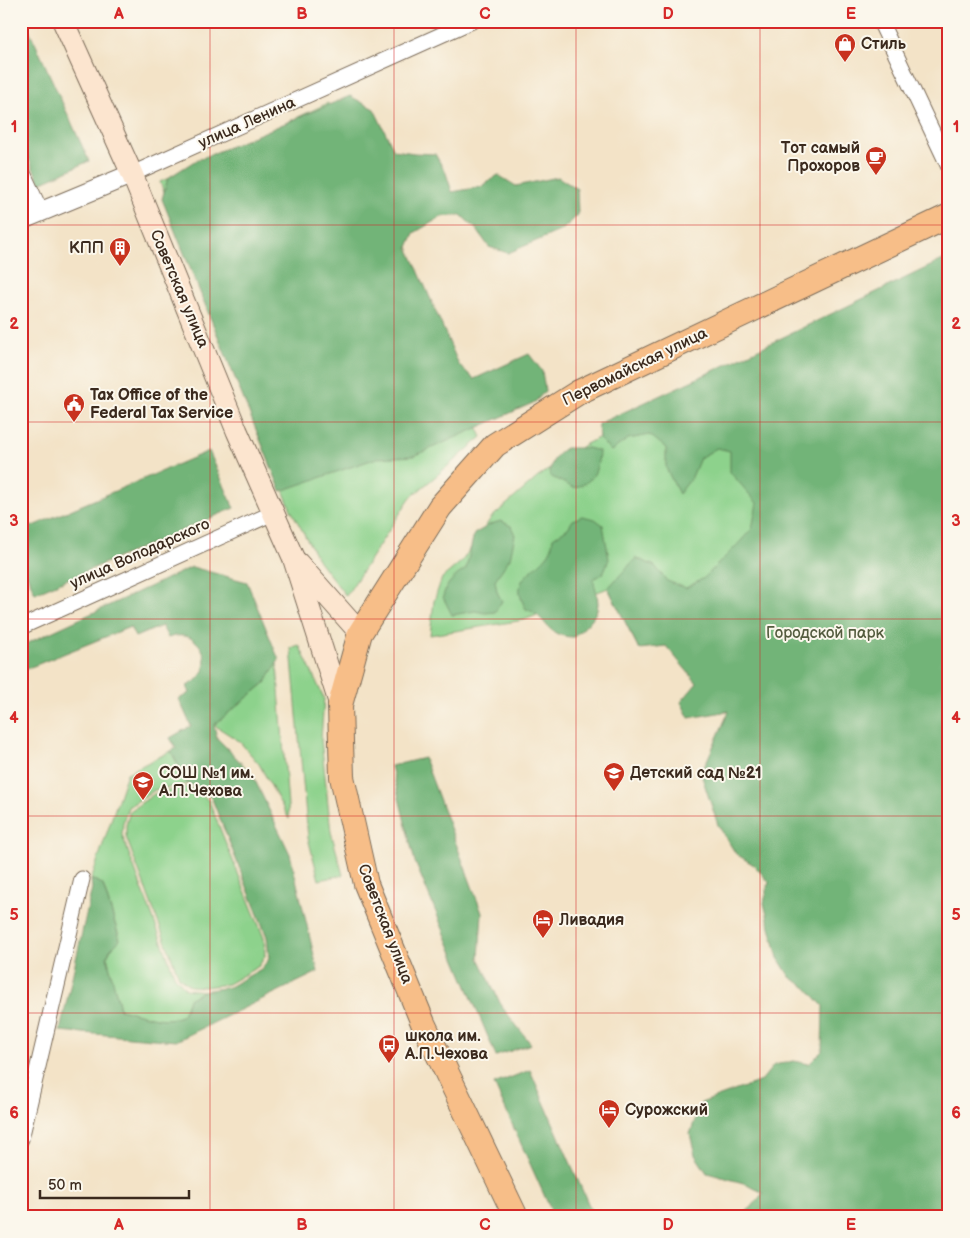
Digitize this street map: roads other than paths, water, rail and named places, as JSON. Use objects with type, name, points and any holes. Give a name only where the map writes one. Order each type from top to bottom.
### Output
[{"type":"main road","name":"Советская улица","points":[[63,21],[132,174],[238,431],[293,558],[340,705],[342,777],[366,884],[423,1023],[514,1216]]},
{"type":"main road","name":"Первомайская улица","points":[[340,705],[360,633],[440,507],[495,445],[579,392],[949,216]]},
{"type":"main road","name":"Советская улица","points":[[293,558],[360,633]]},
{"type":"street","name":"улица Ленина","points":[[21,220],[132,174],[472,21]]},
{"type":"street","points":[[880,21],[949,167]]},
{"type":"street","points":[[21,169],[41,212]]},
{"type":"street","name":"улица Володарского","points":[[21,627],[273,513]]},
{"type":"street","points":[[21,1139],[82,879]]},
{"type":"place","name":"Стиль","points":[[845,63]]},
{"type":"place","name":"Тот самый Прохоров","points":[[876,176]]},
{"type":"place","name":"КПП","points":[[120,267]]},
{"type":"place","name":"Tax Office of the Federal Tax Service","points":[[74,423]]},
{"type":"place","name":"Детский сад №21","points":[[614,792]]},
{"type":"place","name":"СОШ №1 им. А.П.Чехова","points":[[143,801]]},
{"type":"place","name":"Ливадия","points":[[543,939]]},
{"type":"place","name":"школа им. А.П.Чехова","points":[[389,1064]]},
{"type":"place","name":"Сурожский","points":[[609,1129]]},
{"type":"park label","name":"Городской парк","points":[[825,633]]}]
